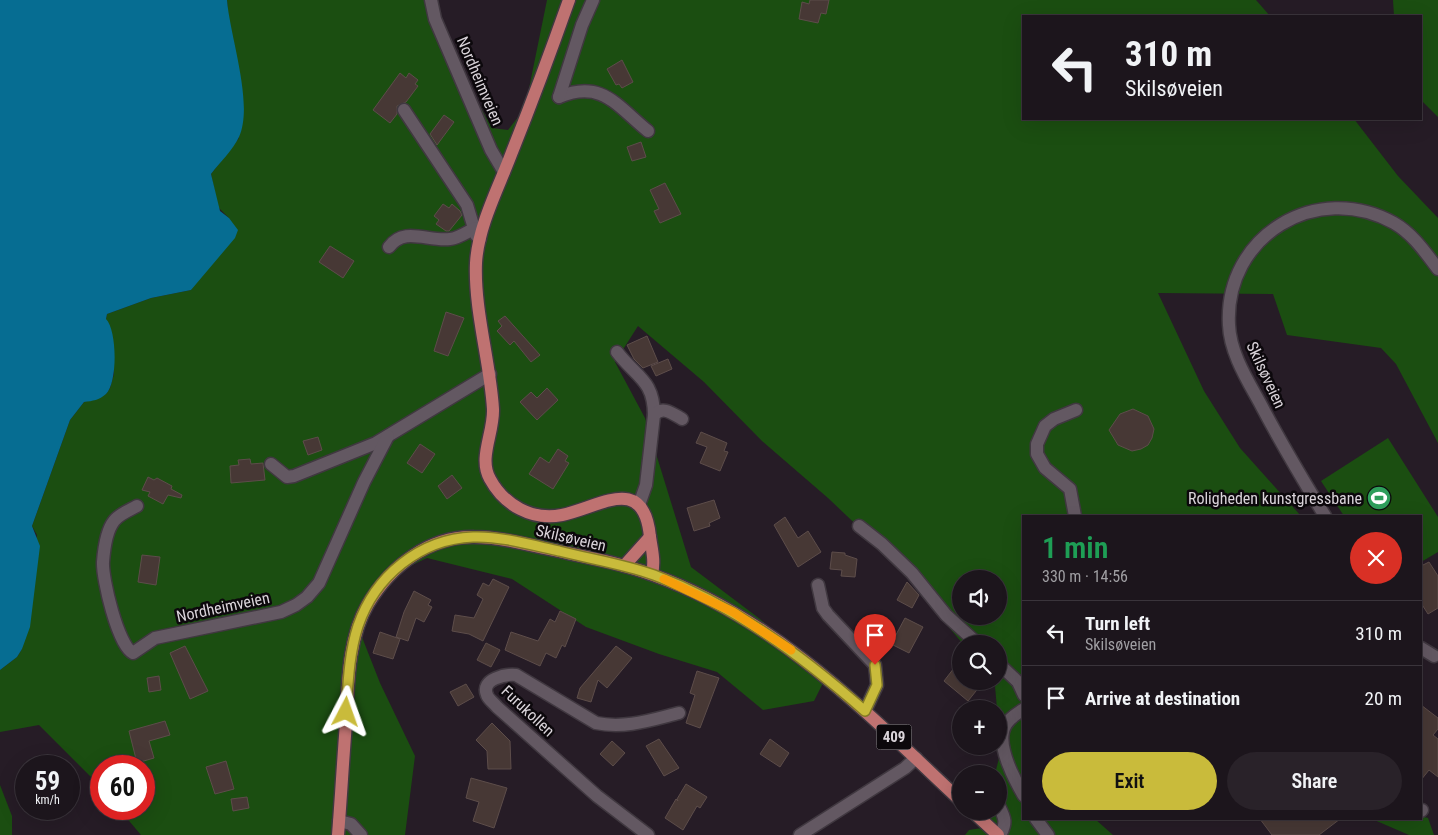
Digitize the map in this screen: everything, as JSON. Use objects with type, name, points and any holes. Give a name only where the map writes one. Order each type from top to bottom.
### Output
[{"type":"main road","name":"Nordheimveien","points":[[569,0],[504,172],[478,233],[476,282],[490,374],[493,412],[492,433],[484,463],[489,478],[508,502],[522,510],[547,516],[562,515],[600,501],[622,497],[640,505]]},
{"type":"main road","points":[[640,505],[648,516],[654,565],[652,574]]},
{"type":"main road","name":"Skilsøveien","points":[[338,835],[347,694],[353,643],[368,605],[395,569],[418,552],[450,539],[474,537],[515,542],[652,574],[690,590],[733,612],[763,630],[819,670],[916,758],[952,787]]},
{"type":"main road","points":[[624,566],[650,537]]},
{"type":"main road","points":[[982,820],[999,835]]},
{"type":"street","name":"Nordheimveien","points":[[431,0],[435,18],[492,150],[504,172]]},
{"type":"street","points":[[593,0],[582,25],[559,96],[587,89],[601,92],[648,131]]},
{"type":"street","points":[[389,248],[393,242],[404,236],[449,239],[478,233],[467,205],[404,110]]},
{"type":"street","name":"Skilsøveien","points":[[1325,515],[1273,427],[1238,359],[1229,326],[1232,293],[1237,276],[1253,250],[1273,230],[1289,219],[1310,211],[1328,208],[1364,211],[1396,224],[1421,246],[1438,270]]},
{"type":"street","points":[[617,352],[650,388],[654,401],[646,485],[640,505]]},
{"type":"street","points":[[270,464],[287,477],[294,476],[388,436],[490,374]]},
{"type":"street","points":[[654,415],[657,411],[665,410],[682,419]]},
{"type":"street","points":[[1075,515],[1070,489],[1045,468],[1037,454],[1037,444],[1045,426],[1054,419],[1076,410]]},
{"type":"street","name":"Nordheimveien","points":[[137,506],[114,521],[107,536],[103,561],[111,606],[124,645],[132,653],[155,638],[281,612],[307,597],[319,583],[364,482],[388,436]]},
{"type":"street","points":[[859,526],[882,544],[912,573],[946,616],[968,635]]},
{"type":"street","points":[[818,585],[823,608],[875,665],[877,685],[865,711]]},
{"type":"street","points":[[1422,649],[1434,656]]},
{"type":"street","points":[[1007,672],[1018,682],[1022,691]]},
{"type":"street","name":"Furukollen","points":[[648,835],[597,796],[497,707],[487,696],[486,690],[488,684],[497,677],[505,674],[516,674],[596,724],[611,726],[625,726],[679,713]]},
{"type":"street","points":[[1022,710],[1009,719],[1003,732],[1005,753],[1022,791]]},
{"type":"street","points":[[800,835],[906,768],[916,758]]},
{"type":"street","points":[[999,835],[1004,829],[1005,820]]},
{"type":"street","points":[[1037,820],[1048,835]]},
{"type":"street","points":[[339,822],[351,824],[360,835]]},
{"type":"green space","points":[[227,0],[433,0],[450,52],[492,128],[508,130],[525,108],[547,0],[1256,0],[1269,15],[1022,15],[1022,120],[1355,120],[1398,176],[1438,218],[1438,443],[1396,364],[1381,348],[1287,335],[1273,294],[1158,293],[1204,391],[1240,448],[1300,515],[1022,515],[1022,820],[1096,820],[1113,835],[965,835],[969,830],[982,828],[984,820],[1007,820],[1007,765],[997,765],[1000,755],[1007,755],[1007,700],[996,700],[995,690],[1007,690],[1007,635],[955,635],[887,554],[828,498],[762,441],[704,382],[638,326],[615,362],[645,418],[691,567],[760,619],[825,679],[814,701],[763,710],[717,672],[659,654],[586,627],[512,579],[427,558],[381,580],[360,632],[380,683],[415,756],[405,835],[141,835],[128,820],[155,820],[155,755],[90,755],[90,776],[80,766],[80,755],[69,755],[39,725],[0,732],[0,670],[17,657],[22,649],[37,535],[32,526],[70,420],[84,402],[106,394],[110,388],[114,374],[106,319],[107,314],[151,298],[191,290],[229,218],[218,207],[211,174],[239,138]]},
{"type":"green space","points":[[1393,0],[1438,0],[1438,117],[1422,101],[1422,15],[1394,15]]},
{"type":"green space","name":"Roligheden kunstgressbane","points":[[1388,438],[1438,517],[1438,552],[1422,561],[1422,515],[1343,515],[1321,481]]},
{"type":"green space","points":[[0,785],[12,816],[12,835],[0,835]]},
{"type":"green space","points":[[1422,816],[1428,818],[1434,835],[1409,835],[1374,820],[1422,820]]},
{"type":"water","points":[[0,0],[227,0],[240,70],[244,107],[243,123],[239,137],[211,174],[220,211],[229,218],[238,230],[235,238],[191,290],[151,298],[107,314],[106,319],[110,325],[114,344],[113,379],[106,394],[96,400],[84,402],[70,420],[32,526],[40,546],[30,627],[17,657],[0,670]]},
{"type":"building","points":[[810,0],[829,0],[826,14],[821,13],[818,23],[799,19],[802,2],[809,4]]},
{"type":"building","points":[[622,60],[633,82],[622,88],[619,84],[616,85],[607,69]]},
{"type":"building","points":[[400,73],[406,78],[409,73],[418,80],[415,84],[418,86],[406,102],[397,106],[397,114],[390,123],[373,110]]},
{"type":"building","points":[[444,115],[454,122],[437,145],[430,134]]},
{"type":"building","points":[[641,142],[646,157],[632,161],[627,147]]},
{"type":"building","points":[[665,183],[681,214],[660,223],[654,211],[659,209],[650,190]]},
{"type":"building","points":[[443,204],[449,208],[452,204],[462,215],[449,231],[436,224],[439,220],[434,216]]},
{"type":"building","points":[[330,246],[354,261],[343,278],[319,262]]},
{"type":"building","points":[[446,312],[464,318],[448,356],[434,351]]},
{"type":"building","points":[[505,316],[540,355],[531,362],[514,341],[510,345],[497,331],[502,326],[498,321]]},
{"type":"building","points":[[647,336],[658,362],[643,368],[634,359],[627,345]]},
{"type":"building","points":[[668,359],[672,369],[656,376],[651,366]]},
{"type":"building","points":[[547,388],[558,400],[537,420],[520,402],[531,392],[537,398]]},
{"type":"building","points":[[1133,409],[1148,416],[1154,429],[1148,445],[1132,451],[1118,445],[1109,430],[1120,414]]},
{"type":"building","points":[[701,432],[727,443],[724,451],[728,452],[720,471],[700,463],[707,447],[696,443]]},
{"type":"building","points":[[318,437],[322,450],[308,455],[303,441]]},
{"type":"building","points":[[420,444],[435,454],[422,473],[407,463]]},
{"type":"building","points":[[558,449],[568,456],[565,461],[569,463],[553,489],[529,474],[540,457],[549,463]]},
{"type":"building","points":[[250,459],[251,464],[263,463],[265,480],[231,483],[230,466],[239,465],[238,460]]},
{"type":"building","points":[[452,475],[462,488],[447,499],[438,486]]},
{"type":"building","points":[[148,477],[154,480],[157,478],[172,486],[171,489],[182,495],[181,498],[168,495],[163,504],[148,496],[150,492],[142,490]]},
{"type":"building","points":[[714,500],[720,518],[709,523],[710,526],[694,531],[687,508]]},
{"type":"building","points":[[785,517],[798,538],[808,531],[821,552],[798,567],[774,525]]},
{"type":"building","points":[[832,552],[845,553],[845,555],[857,559],[855,577],[841,576],[842,570],[830,569]]},
{"type":"building","points":[[142,555],[160,557],[156,585],[138,582]]},
{"type":"building","points":[[1429,562],[1438,576],[1438,608],[1428,614],[1422,605],[1422,566]]},
{"type":"building","points":[[493,579],[509,587],[483,641],[469,634],[452,631],[455,615],[474,618],[483,599],[477,595],[483,583],[489,586]]},
{"type":"building","points":[[907,582],[919,595],[912,608],[897,600]]},
{"type":"building","points":[[414,591],[431,600],[428,605],[432,607],[424,622],[416,618],[408,641],[396,637],[404,612]]},
{"type":"building","points":[[560,611],[576,619],[565,647],[562,645],[556,658],[546,653],[540,666],[505,650],[511,632],[538,641],[550,619],[555,622]]},
{"type":"building","points":[[905,618],[923,627],[909,653],[891,644]]},
{"type":"building","points":[[380,632],[400,639],[393,659],[373,653]]},
{"type":"building","points":[[486,643],[500,650],[491,667],[477,660]]},
{"type":"building","points":[[185,646],[208,691],[190,699],[170,653]]},
{"type":"building","points":[[616,646],[632,658],[607,688],[598,680],[591,702],[577,698],[580,688]]},
{"type":"building","points":[[697,671],[719,678],[700,728],[686,723],[695,695],[690,693]]},
{"type":"building","points":[[952,671],[952,688],[944,681]]},
{"type":"building","points":[[159,676],[161,690],[149,692],[147,678]]},
{"type":"building","points":[[466,684],[474,697],[458,706],[450,692]]},
{"type":"building","points":[[955,690],[977,690],[967,700]]},
{"type":"building","points":[[1422,706],[1438,718],[1438,729],[1433,735],[1438,739],[1438,777],[1429,770],[1422,779]]},
{"type":"building","points":[[165,721],[170,735],[149,741],[153,755],[135,755],[129,731]]},
{"type":"building","points":[[492,723],[510,741],[511,769],[488,769],[487,751],[476,740]]},
{"type":"building","points":[[659,739],[679,768],[664,776],[646,746]]},
{"type":"building","points":[[770,739],[789,753],[780,767],[760,754]]},
{"type":"building","points":[[612,741],[625,753],[613,766],[600,754]]},
{"type":"building","points":[[226,761],[234,789],[215,794],[206,767]]},
{"type":"building","points":[[471,778],[507,788],[494,828],[473,821],[479,802],[466,798]]},
{"type":"building","points":[[686,784],[707,797],[700,808],[697,806],[683,830],[665,818],[676,799],[678,801],[677,799]]},
{"type":"building","points":[[247,797],[249,808],[233,811],[231,799]]},
{"type":"building","points":[[1261,820],[1339,820],[1319,835],[1272,835]]},
{"type":"slow traffic","points":[[664,579],[733,612],[791,650]]},
{"type":"place","name":"Roligheden kunstgressbane","points":[[1379,498]]},
{"type":"route","points":[[346,712],[353,643],[368,605],[395,569],[418,552],[450,539],[474,537],[515,542],[652,574],[690,590],[733,612],[777,640],[819,670],[865,711],[877,685],[878,678],[875,665]]}]
